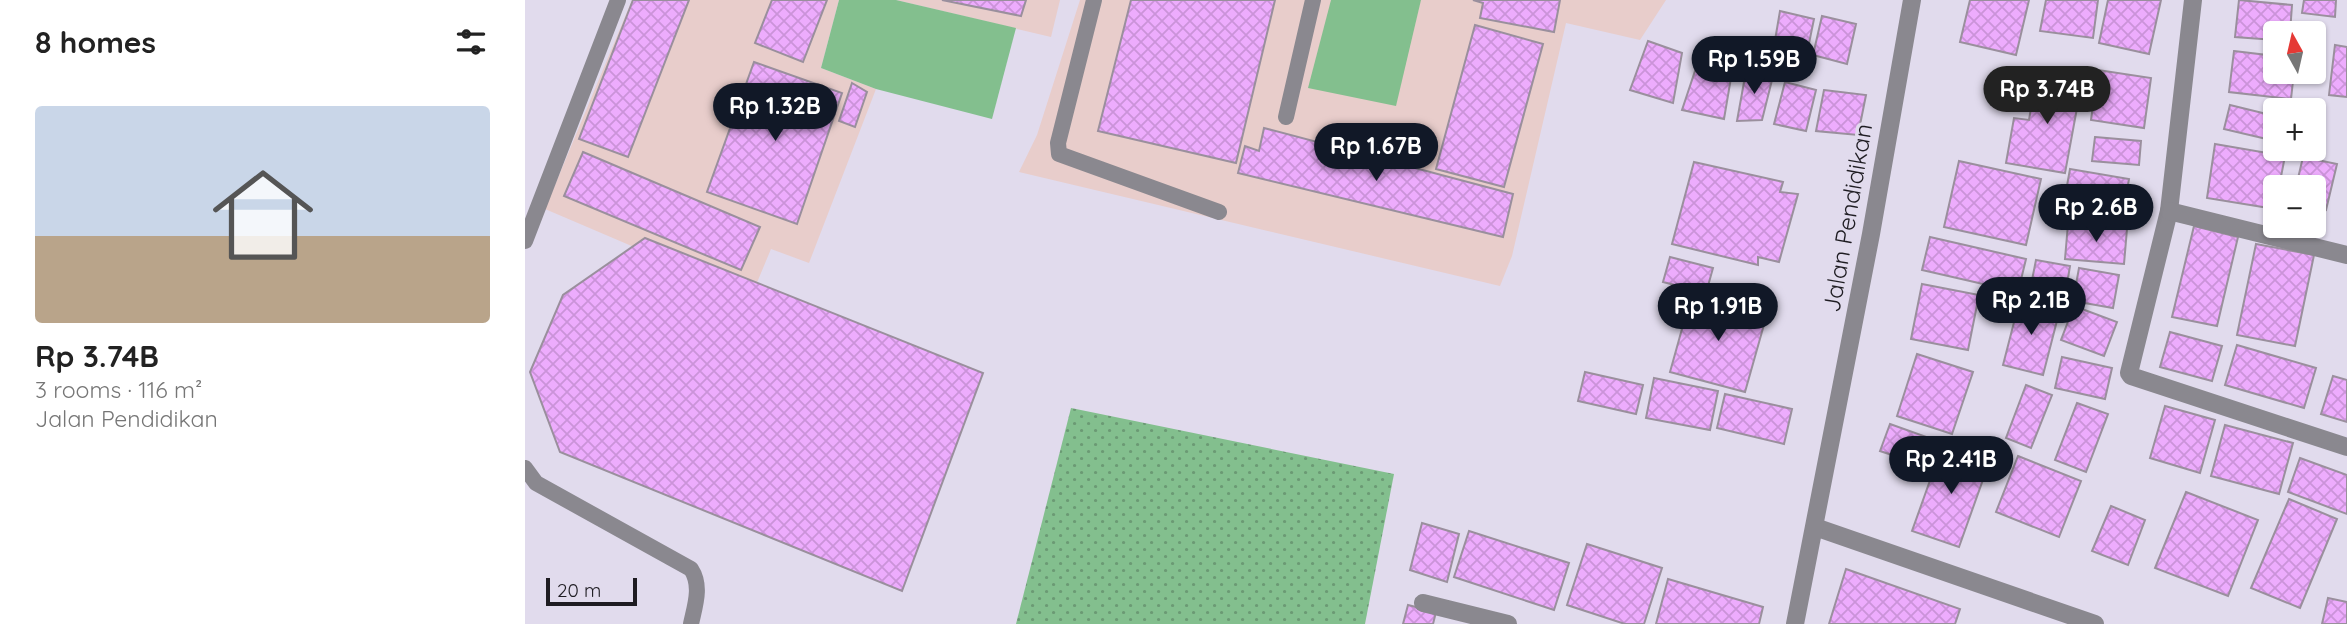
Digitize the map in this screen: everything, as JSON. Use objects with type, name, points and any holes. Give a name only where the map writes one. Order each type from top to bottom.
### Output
[{"type":"street","name":"Jalan Pendidikan","points":[[1795,624],[1912,0]]},
{"type":"street","points":[[2193,0],[2169,211],[2129,373],[2132,377],[2347,447]]},
{"type":"street","points":[[2169,211],[2347,255]]},
{"type":"street","points":[[1815,527],[2095,624]]},
{"type":"street","points":[[1423,603],[1508,624]]},
{"type":"lane","points":[[525,241],[618,0]]},
{"type":"lane","points":[[1094,0],[1058,142],[1059,154],[1219,212]]},
{"type":"lane","points":[[1286,117],[1313,0]]},
{"type":"lane","points":[[525,468],[536,483],[691,569],[697,579],[698,592],[691,624]]},
{"type":"shaded area","points":[[632,0],[839,0],[821,68],[876,89],[809,263],[771,249],[751,297],[545,209]]},
{"type":"shaded area","points":[[896,0],[1060,0],[1051,37]]},
{"type":"shaded area","points":[[1080,0],[1666,0],[1640,40],[1566,23],[1512,256],[1500,286],[1019,172],[1037,135]]},
{"type":"green space","points":[[839,0],[896,0],[1016,28],[992,119],[876,89],[821,68]]},
{"type":"green space","points":[[1331,0],[1421,0],[1396,106],[1308,88]]},
{"type":"green space","points":[[1071,408],[1394,474],[1365,624],[1016,624]]},
{"type":"building","points":[[633,0],[689,0],[628,157],[579,139]]},
{"type":"building","points":[[772,0],[827,0],[803,62],[755,43]]},
{"type":"building","points":[[942,0],[1026,0],[1021,16]]},
{"type":"building","points":[[1131,0],[1275,0],[1236,163],[1098,131]]},
{"type":"building","points":[[1473,0],[1560,0],[1554,32],[1480,18],[1483,3]]},
{"type":"building","points":[[1970,0],[2029,0],[2016,55],[1960,42]]},
{"type":"building","points":[[2046,0],[2098,0],[2093,38],[2040,31]]},
{"type":"building","points":[[2108,0],[2161,0],[2149,54],[2099,43]]},
{"type":"building","points":[[2239,0],[2292,5],[2291,21],[2263,21],[2263,39],[2235,37]]},
{"type":"building","points":[[2304,0],[2336,0],[2335,17],[2302,13]]},
{"type":"building","points":[[1780,11],[1814,19],[1807,53],[1774,46]]},
{"type":"building","points":[[1822,16],[1856,24],[1847,64],[1813,55]]},
{"type":"building","points":[[1475,25],[1543,44],[1504,187],[1436,169]]},
{"type":"building","points":[[1648,41],[1682,53],[1673,103],[1630,90]]},
{"type":"building","points":[[2335,45],[2347,47],[2347,97],[2329,95]]},
{"type":"building","points":[[2234,51],[2263,55],[2263,84],[2293,84],[2291,98],[2229,92]]},
{"type":"building","points":[[1699,59],[1733,66],[1724,119],[1682,110]]},
{"type":"building","points":[[754,62],[842,93],[797,224],[707,192]]},
{"type":"building","points":[[2098,70],[2151,78],[2144,128],[2091,120]]},
{"type":"building","points":[[1746,71],[1773,76],[1762,120],[1737,121]]},
{"type":"building","points":[[2037,73],[2082,81],[2065,173],[2006,163],[2014,118],[2029,120]]},
{"type":"building","points":[[1785,82],[1816,90],[1806,131],[1774,124]]},
{"type":"building","points":[[852,83],[867,92],[855,127],[839,121]]},
{"type":"building","points":[[1824,90],[1866,95],[1858,135],[1816,131]]},
{"type":"building","points":[[2230,105],[2263,113],[2263,138],[2224,129]]},
{"type":"building","points":[[1264,128],[1513,194],[1503,237],[1238,173],[1245,146],[1259,151]]},
{"type":"building","points":[[2095,137],[2141,141],[2139,165],[2092,161]]},
{"type":"building","points":[[2215,144],[2263,152],[2263,161],[2284,161],[2281,175],[2263,175],[2263,207],[2207,198]]},
{"type":"building","points":[[583,152],[760,227],[741,270],[564,196]]},
{"type":"building","points":[[1959,161],[2041,179],[2026,245],[1944,227]]},
{"type":"building","points":[[2302,161],[2337,164],[2326,210],[2326,175],[2299,175]]},
{"type":"building","points":[[1694,162],[1783,182],[1780,192],[1798,194],[1779,262],[1758,257],[1758,265],[1672,244]]},
{"type":"building","points":[[2070,169],[2129,179],[2122,218],[2063,208]]},
{"type":"building","points":[[2068,224],[2127,229],[2124,264],[2065,259]]},
{"type":"building","points":[[2194,226],[2238,237],[2217,326],[2172,317]]},
{"type":"building","points":[[1930,237],[2026,259],[2018,292],[1922,270]]},
{"type":"building","points":[[645,238],[983,373],[902,591],[560,452],[530,372],[563,295]]},
{"type":"building","points":[[2256,244],[2314,255],[2295,346],[2237,335]]},
{"type":"building","points":[[1670,257],[1713,268],[1706,293],[1663,282]]},
{"type":"building","points":[[2036,260],[2070,266],[2065,296],[2030,290]]},
{"type":"building","points":[[2079,268],[2119,275],[2113,308],[2073,301]]},
{"type":"building","points":[[1922,284],[1979,295],[1968,350],[1911,339]]},
{"type":"building","points":[[1692,293],[1767,314],[1745,392],[1670,372]]},
{"type":"building","points":[[2020,299],[2060,309],[2043,375],[2003,365]]},
{"type":"building","points":[[2074,306],[2117,322],[2104,356],[2061,340]]},
{"type":"building","points":[[2170,332],[2222,346],[2212,381],[2160,367]]},
{"type":"building","points":[[2237,345],[2316,368],[2304,408],[2225,385]]},
{"type":"building","points":[[1917,354],[1973,372],[1952,434],[1897,416]]},
{"type":"building","points":[[2062,357],[2112,368],[2105,399],[2055,388]]},
{"type":"building","points":[[1585,372],[1643,385],[1636,414],[1578,401]]},
{"type":"building","points":[[2333,376],[2347,380],[2347,422],[2321,414]]},
{"type":"building","points":[[1654,378],[1718,391],[1710,430],[1646,418]]},
{"type":"building","points":[[2026,385],[2052,395],[2031,448],[2006,438]]},
{"type":"building","points":[[1725,394],[1792,409],[1784,444],[1717,428]]},
{"type":"building","points":[[2077,403],[2108,414],[2086,472],[2055,460]]},
{"type":"building","points":[[2165,406],[2215,420],[2200,473],[2150,458]]},
{"type":"building","points":[[1890,424],[1935,440],[1926,466],[1880,451]]},
{"type":"building","points":[[2225,425],[2293,443],[2279,494],[2211,476]]},
{"type":"building","points":[[1943,444],[1990,460],[1959,547],[1912,531]]},
{"type":"building","points":[[2018,456],[2081,481],[2059,537],[1996,512]]},
{"type":"building","points":[[2300,458],[2347,475],[2347,514],[2288,492]]},
{"type":"building","points":[[2186,492],[2258,520],[2228,596],[2155,568]]},
{"type":"building","points":[[2289,499],[2337,519],[2300,608],[2251,588]]},
{"type":"building","points":[[2111,506],[2145,520],[2128,565],[2092,551]]},
{"type":"building","points":[[1422,523],[1459,534],[1447,582],[1410,570]]},
{"type":"building","points":[[1469,531],[1569,563],[1554,610],[1454,577]]},
{"type":"building","points":[[1587,544],[1662,568],[1644,624],[1625,624],[1567,605]]},
{"type":"building","points":[[1846,569],[1960,609],[1955,624],[1829,624]]},
{"type":"building","points":[[1668,579],[1763,607],[1759,624],[1656,624]]},
{"type":"building","points":[[2328,598],[2347,602],[2347,624],[2322,624]]},
{"type":"building","points":[[1408,605],[1436,612],[1433,624],[1403,624]]}]
